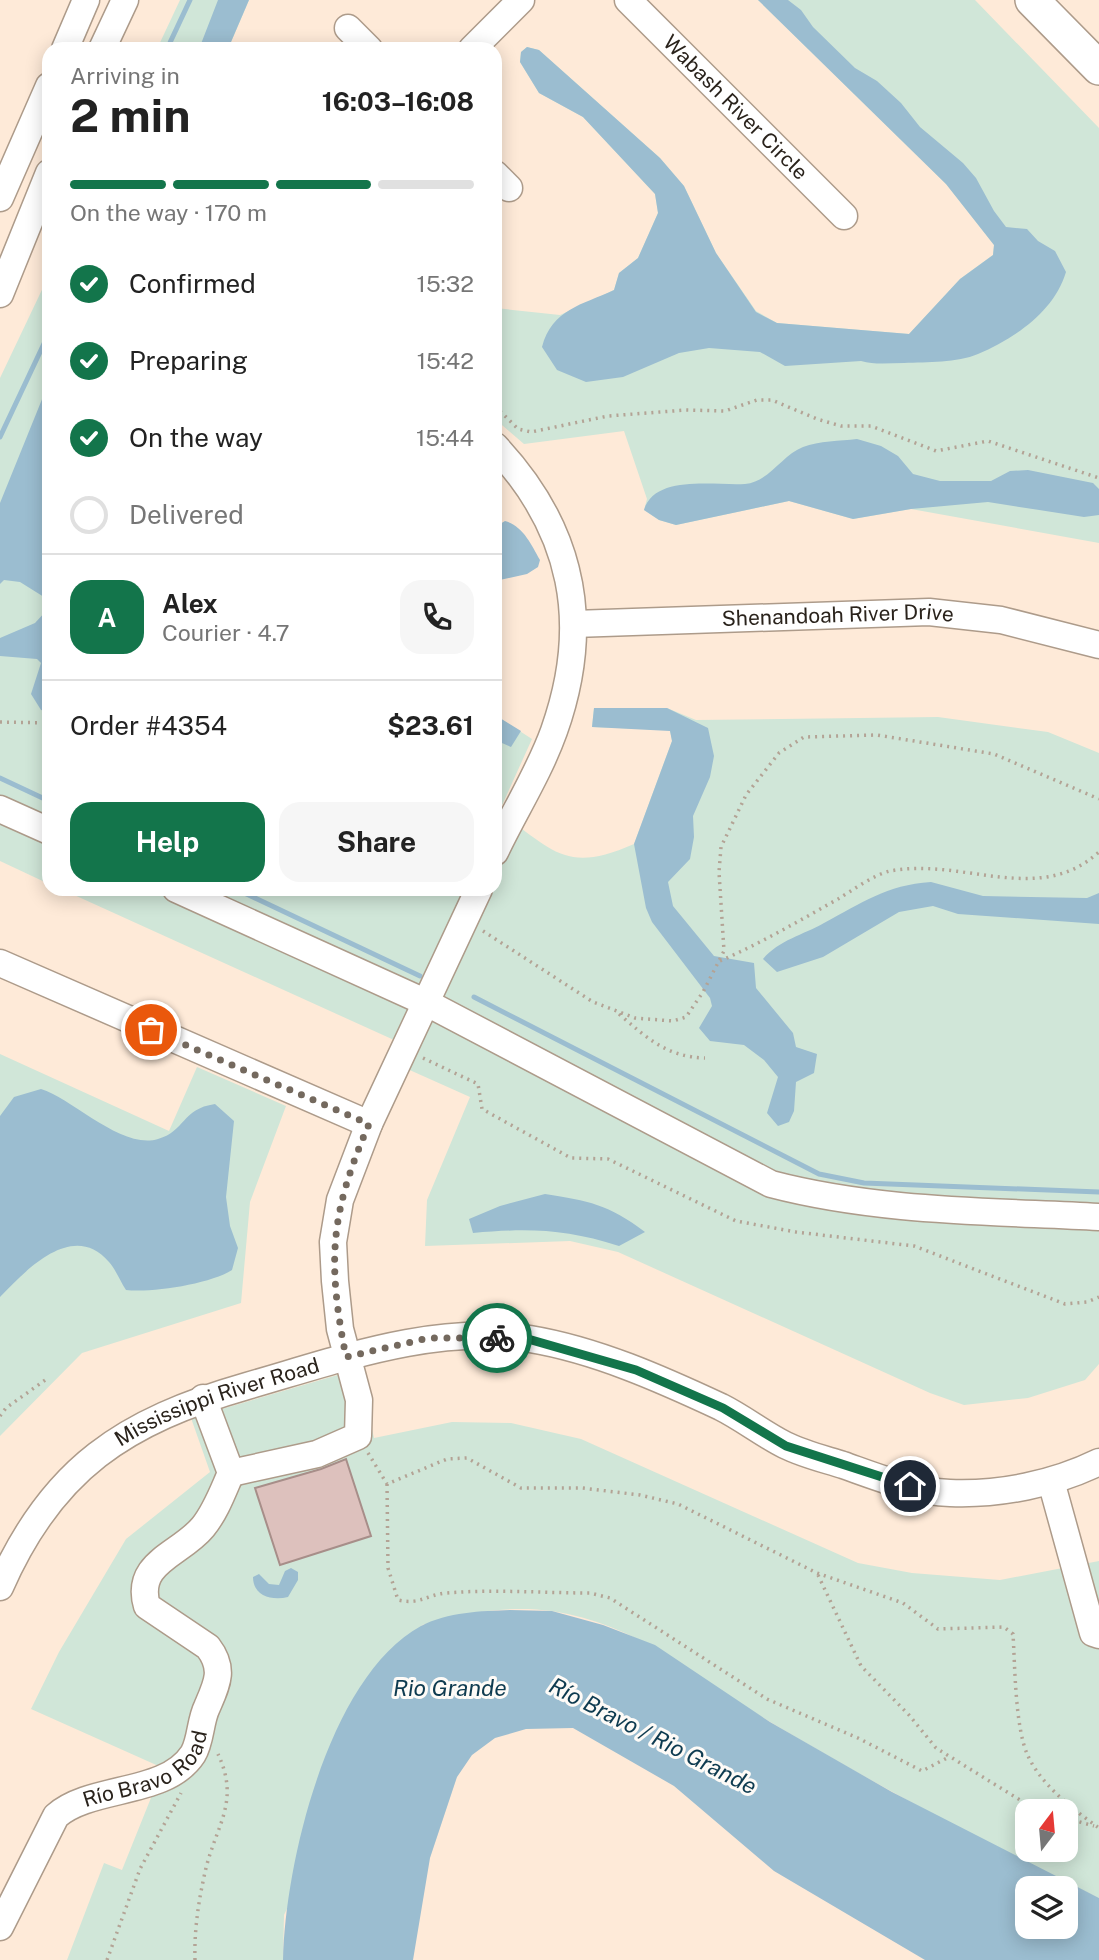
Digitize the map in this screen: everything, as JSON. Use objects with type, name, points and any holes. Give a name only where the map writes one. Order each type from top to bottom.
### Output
[{"type":"main road","points":[[1032,0],[1099,68]]},
{"type":"street","points":[[68,42],[86,0]]},
{"type":"street","points":[[105,42],[125,0]]},
{"type":"street","points":[[479,42],[521,0]]},
{"type":"street","name":"Wabash River Circle","points":[[628,0],[844,216]]},
{"type":"street","points":[[348,28],[362,42]]},
{"type":"street","points":[[0,198],[42,102]]},
{"type":"street","points":[[0,293],[42,190]]},
{"type":"street","points":[[502,455],[539,501],[556,536],[572,593],[574,624],[568,686],[553,734],[502,838]]},
{"type":"street","name":"Shenandoah River Drive","points":[[574,624],[929,612],[1001,620],[1099,645]]},
{"type":"street","points":[[0,809],[42,828]]},
{"type":"street","points":[[191,896],[427,1003],[771,1184],[816,1196],[878,1206],[1099,1217]]},
{"type":"street","points":[[202,1398],[231,1473],[317,1454],[358,1436],[359,1400],[340,1329],[333,1242],[348,1173],[476,896]]},
{"type":"street","points":[[0,963],[369,1124]]},
{"type":"street","name":"Mississippi River Road","points":[[0,1587],[36,1519],[60,1487],[118,1438],[153,1419],[202,1398],[346,1357],[429,1338],[528,1339],[636,1370],[723,1408],[786,1446],[891,1482],[949,1493],[1010,1489],[1051,1481],[1069,1477],[1099,1462]]},
{"type":"street","name":"Río Bravo Road","points":[[0,1927],[49,1825],[64,1809],[153,1781],[175,1769],[195,1745],[218,1682],[215,1656],[208,1647],[147,1606],[143,1587],[146,1576],[163,1559],[204,1526],[231,1473]]},
{"type":"street","points":[[1051,1481],[1093,1633],[1099,1635]]},
{"type":"path","points":[[502,413],[518,429],[531,432],[608,416],[685,410],[725,411],[757,400],[772,400],[817,419],[841,426],[871,426],[936,450],[988,441],[1099,478]]},
{"type":"path","points":[[0,722],[42,723]]},
{"type":"path","points":[[466,919],[593,1003],[635,1018],[673,1021],[686,1017],[703,992],[724,951],[719,872],[721,847],[753,786],[779,753],[804,737],[877,735],[994,754],[1099,799]]},
{"type":"path","points":[[720,961],[756,946],[887,872],[933,867],[1030,880],[1081,868],[1099,852]]},
{"type":"path","points":[[614,1010],[658,1046],[683,1058],[705,1058]]},
{"type":"path","points":[[405,1049],[478,1084],[482,1109],[571,1158],[608,1159],[736,1221],[796,1232],[914,1246],[1065,1304],[1099,1297]]},
{"type":"path","points":[[0,1416],[6,1408],[48,1378]]},
{"type":"path","points":[[358,1436],[387,1484],[388,1568],[398,1600],[413,1604],[442,1594],[466,1592],[590,1593],[610,1598],[767,1699],[858,1738],[922,1771],[947,1758]]},
{"type":"path","points":[[387,1484],[447,1459],[467,1458],[521,1488],[582,1488],[640,1494],[678,1504],[817,1573],[903,1603],[938,1629],[1004,1627],[1013,1634],[1016,1697],[1027,1756],[1052,1790],[1098,1828]]},
{"type":"path","points":[[817,1573],[861,1666],[947,1758],[1022,1799]]},
{"type":"path","points":[[107,1960],[141,1869],[180,1796],[195,1745],[219,1754],[227,1777],[228,1800],[226,1815],[207,1866],[194,1934],[195,1960]]},
{"type":"path","points":[[1078,1822],[1098,1828]]},
{"type":"green space","points":[[180,0],[249,0],[231,42],[160,42]]},
{"type":"green space","points":[[758,0],[975,0],[1099,128],[1099,543],[911,509],[853,519],[789,501],[676,525],[659,520],[644,510],[647,499],[624,431],[524,444],[502,425],[502,309],[560,315],[614,290],[619,273],[638,258],[658,213],[655,194],[583,117],[539,93],[520,62],[521,52],[527,47],[539,50],[660,158],[684,186],[716,253],[756,311],[777,323],[909,334],[960,279],[993,255],[994,245],[946,184]]},
{"type":"green space","points":[[42,290],[42,881],[0,861],[0,378]]},
{"type":"green space","points":[[594,708],[667,708],[696,720],[938,717],[1048,732],[1099,753],[1099,1364],[1085,1380],[1028,1398],[964,1405],[930,1393],[618,1252],[570,1241],[425,1246],[427,1200],[470,1097],[385,1059],[394,1040],[76,896],[502,896],[502,814],[534,838],[562,854],[592,857],[634,844],[672,741],[670,730],[592,727]]},
{"type":"green space","points":[[502,720],[532,739],[502,805]]},
{"type":"green space","points":[[0,1054],[169,1131],[197,1067],[286,1106],[250,1202],[241,1303],[82,1353],[0,1436]]},
{"type":"green space","points":[[358,1369],[374,1438],[452,1422],[511,1423],[581,1439],[858,1563],[912,1573],[1000,1580],[1099,1561],[1099,1898],[1078,1888],[1078,1876],[1053,1876],[1026,1862],[1078,1862],[1078,1799],[1015,1799],[1015,1856],[772,1723],[642,1641],[584,1618],[552,1611],[519,1609],[470,1614],[422,1625],[284,1915],[283,1960],[67,1960],[104,1863],[122,1870],[163,1768],[31,1709],[59,1652],[126,1539],[210,1472],[191,1418]]},
{"type":"water","points":[[218,0],[249,0],[231,42],[202,42]]},
{"type":"water","points":[[758,0],[788,0],[801,10],[813,27],[855,68],[877,81],[901,103],[920,127],[963,163],[976,178],[1006,227],[1027,229],[1038,241],[1055,251],[1066,272],[1060,286],[1043,311],[1019,332],[978,354],[951,361],[882,364],[861,361],[785,366],[760,352],[709,348],[679,353],[623,377],[586,382],[557,370],[542,347],[553,324],[570,310],[614,290],[619,273],[638,258],[658,213],[655,194],[583,117],[539,93],[520,62],[521,52],[527,47],[539,50],[660,158],[684,186],[716,253],[756,312],[777,323],[909,334],[960,279],[993,255],[994,245],[946,184]]},
{"type":"water","points":[[42,399],[42,596],[20,582],[4,580],[0,584],[0,503]]},
{"type":"water","points":[[857,439],[881,446],[898,456],[913,474],[940,481],[991,481],[1010,471],[1028,470],[1093,483],[1099,489],[1099,515],[1084,517],[988,502],[911,509],[853,519],[789,501],[676,525],[659,520],[644,510],[650,499],[673,486],[754,482],[803,447]]},
{"type":"water","points":[[502,523],[511,523],[522,531],[540,560],[538,567],[527,574],[502,579]]},
{"type":"water","points":[[42,615],[42,710],[31,694],[41,663],[37,659],[0,656],[0,638],[35,623]]},
{"type":"water","points":[[594,708],[667,708],[708,728],[714,756],[710,777],[693,816],[694,837],[690,859],[668,882],[673,906],[714,956],[754,963],[756,988],[793,1033],[796,1047],[817,1054],[814,1073],[796,1082],[794,1111],[789,1122],[778,1126],[767,1113],[778,1077],[764,1060],[744,1045],[710,1041],[699,1028],[712,1006],[710,998],[652,922],[646,908],[634,844],[672,741],[670,731],[592,727]]},
{"type":"water","points":[[502,719],[521,731],[511,747],[502,743]]},
{"type":"water","points":[[931,882],[983,896],[1087,898],[1099,893],[1099,924],[958,914],[933,906],[899,912],[823,957],[777,972],[763,959],[784,942],[875,896],[901,887]]},
{"type":"water","points":[[41,1089],[54,1094],[114,1131],[144,1140],[167,1135],[196,1110],[215,1104],[234,1121],[226,1197],[230,1226],[238,1248],[232,1270],[210,1279],[180,1286],[126,1290],[109,1262],[95,1250],[80,1246],[66,1247],[36,1263],[0,1297],[0,1116],[14,1097]]},
{"type":"water","points":[[545,1194],[598,1205],[620,1215],[645,1232],[619,1246],[547,1231],[473,1233],[469,1219],[500,1206]]},
{"type":"water","points":[[291,1568],[298,1572],[298,1580],[288,1597],[264,1596],[256,1589],[253,1577],[259,1574],[269,1584],[279,1585],[285,1571]]},
{"type":"water","name":"Rio Grande","points":[[552,1611],[603,1625],[655,1645],[770,1722],[892,1792],[1015,1855],[1015,1862],[1029,1862],[1056,1876],[1015,1876],[1015,1939],[1078,1939],[1078,1887],[1099,1898],[1099,1960],[925,1960],[774,1871],[674,1786],[573,1728],[526,1729],[495,1738],[472,1755],[457,1777],[430,1858],[413,1960],[283,1960],[292,1874],[303,1825],[318,1775],[337,1728],[361,1686],[389,1651],[431,1621],[476,1612]]},
{"type":"building","points":[[346,1459],[371,1536],[280,1565],[255,1488]]},
{"type":"waterway","points":[[170,42],[190,0]]},
{"type":"waterway","points":[[0,437],[42,348]]},
{"type":"waterway","points":[[0,778],[42,798]]},
{"type":"waterway","points":[[251,896],[420,976]]},
{"type":"waterway","points":[[474,997],[819,1174],[864,1183],[1099,1192]]},
{"type":"way so far","points":[[151,1030],[369,1124],[348,1173],[333,1242],[340,1329],[346,1357],[429,1338],[497,1338]]},
{"type":"route","points":[[497,1338],[528,1339],[579,1351],[636,1370],[723,1408],[786,1446],[910,1486]]},
{"type":"water label","name":"Río Bravo / Rio Grande","points":[[653,1736]]}]
